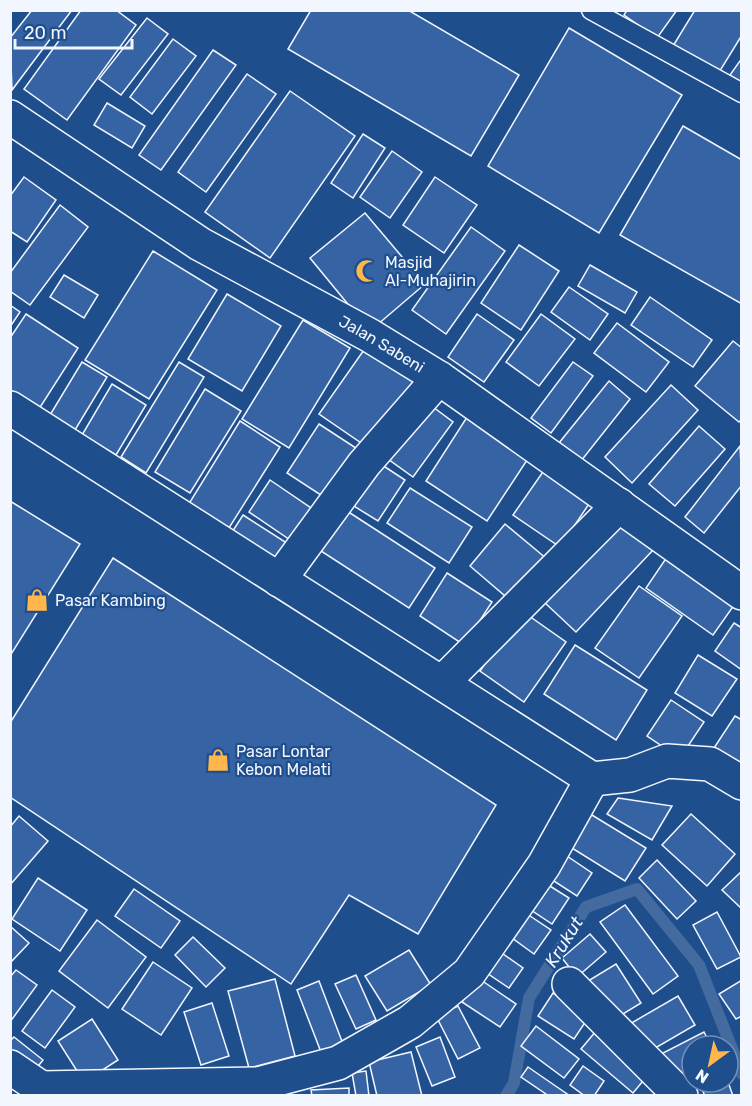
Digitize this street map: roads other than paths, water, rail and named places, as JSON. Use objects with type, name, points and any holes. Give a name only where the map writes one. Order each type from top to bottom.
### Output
[{"type":"street","name":"Jalan Sabeni","points":[[10,117],[200,244],[369,335],[439,378],[741,593]]},
{"type":"street","points":[[279,579],[364,464],[439,378]]},
{"type":"street","points":[[10,408],[592,779],[630,775],[667,761],[710,764],[741,783]]},
{"type":"street","points":[[442,683],[619,505]]},
{"type":"street","points":[[10,1067],[43,1092],[258,1084],[338,1063],[410,1022],[469,973],[544,865],[592,779]]},
{"type":"street","points":[[569,984],[681,1095]]},
{"type":"lane","points":[[591,10],[741,93]]},
{"type":"waterway","name":"Krukut","points":[[506,1096],[514,1083],[529,998],[586,907],[637,889],[699,965],[742,1074]]},
{"type":"place","name":"Masjid Al-Muhajirin","points":[[367,271]]},
{"type":"place","name":"Pasar Kambing","points":[[37,600]]},
{"type":"place","name":"Pasar Lontar Kebon Melati","points":[[218,760]]}]
